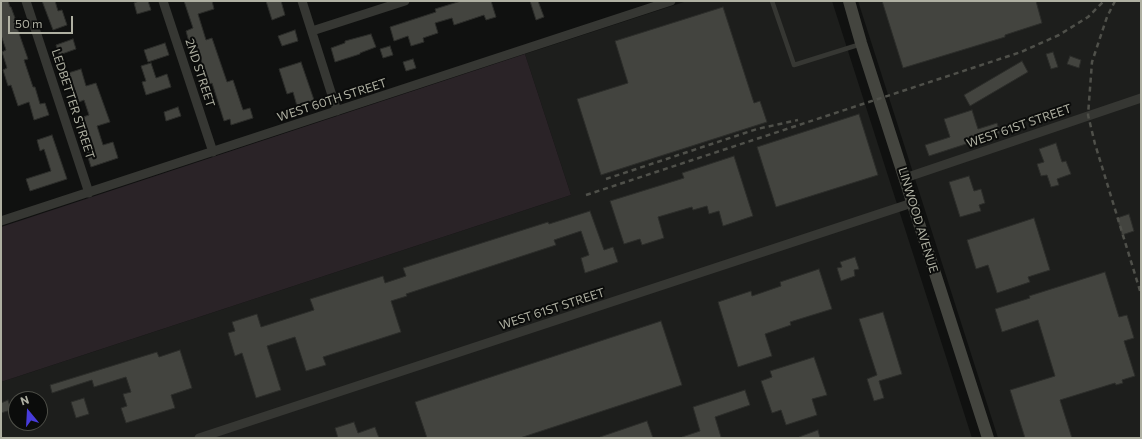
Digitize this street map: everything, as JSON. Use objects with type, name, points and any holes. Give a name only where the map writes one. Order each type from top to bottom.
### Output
[{"type":"main road","name":"LINWOOD AVENUE","points":[[849,1],[861,44],[988,438]]},
{"type":"street","name":"LEDBETTER STREET","points":[[26,1],[89,193]]},
{"type":"street","name":"2ND STREET","points":[[163,1],[214,152]]},
{"type":"street","points":[[302,1],[337,111]]},
{"type":"street","points":[[312,31],[405,1]]},
{"type":"street","name":"WEST 60TH STREET","points":[[1,221],[671,1]]},
{"type":"street","name":"WEST 61ST STREET","points":[[905,178],[1141,98]]},
{"type":"street","name":"WEST 61ST STREET","points":[[199,438],[912,203]]},
{"type":"lane","points":[[772,1],[794,65],[861,44]]},
{"type":"shaded area","points":[[687,1],[832,1],[972,438],[1,438],[1,382],[571,195],[525,54]]},
{"type":"shaded area","points":[[858,1],[1141,1],[1141,438],[998,438]]},
{"type":"shaded area","points":[[525,54],[571,195],[1,382],[1,227]]},
{"type":"building","points":[[1,1],[8,1],[11,7],[28,59],[24,60],[33,87],[35,87],[40,104],[45,103],[49,115],[34,120],[29,102],[18,106],[11,85],[8,86],[3,70],[7,68],[2,52],[6,50],[1,35]]},
{"type":"building","points":[[42,1],[55,1],[58,11],[62,10],[67,25],[53,30]]},
{"type":"building","points":[[139,1],[148,1],[151,10],[137,14],[134,3]]},
{"type":"building","points":[[184,1],[212,1],[214,9],[198,14],[206,40],[212,38],[227,82],[233,80],[243,110],[250,108],[253,118],[231,125],[230,119],[224,121],[212,83],[208,85],[195,41],[189,42],[186,31],[193,28]]},
{"type":"building","points":[[266,1],[281,1],[285,15],[272,20]]},
{"type":"building","points":[[461,1],[491,1],[496,17],[486,20],[484,15],[454,25],[452,18],[435,23],[438,33],[423,38],[424,42],[411,46],[408,36],[394,41],[390,27],[436,12],[435,9]]},
{"type":"building","points":[[530,1],[538,1],[544,17],[536,20]]},
{"type":"building","points":[[882,1],[1036,1],[1042,23],[1005,35],[1005,37],[903,68]]},
{"type":"building","points":[[723,7],[754,103],[760,101],[767,122],[601,175],[577,99],[628,83],[615,41]]},
{"type":"building","points":[[295,30],[298,41],[282,46],[278,36]]},
{"type":"building","points":[[371,34],[376,47],[335,62],[331,48],[345,43],[345,41]]},
{"type":"building","points":[[73,39],[76,49],[59,55],[56,45]]},
{"type":"building","points":[[165,43],[169,55],[148,62],[144,50]]},
{"type":"building","points":[[390,46],[393,55],[383,58],[380,49]]},
{"type":"building","points":[[1053,52],[1058,67],[1051,69],[1046,54]]},
{"type":"building","points":[[1070,56],[1081,60],[1079,68],[1067,64]]},
{"type":"building","points":[[413,59],[416,68],[406,71],[403,62]]},
{"type":"building","points":[[1022,61],[1028,72],[970,106],[964,95]]},
{"type":"building","points":[[301,62],[314,100],[297,106],[293,92],[287,94],[279,69]]},
{"type":"building","points":[[151,63],[156,78],[167,74],[171,87],[146,95],[142,82],[146,81],[141,66]]},
{"type":"building","points":[[81,69],[86,86],[96,83],[110,122],[97,126],[103,145],[113,142],[118,158],[91,167],[86,151],[90,149],[84,130],[81,131],[77,119],[89,115],[84,100],[79,102],[73,85],[69,87],[65,74]]},
{"type":"building","points":[[178,107],[181,116],[166,121],[164,112]]},
{"type":"building","points":[[972,110],[978,129],[997,123],[1000,133],[929,156],[925,145],[950,137],[944,119]]},
{"type":"building","points":[[859,114],[878,175],[776,207],[757,147]]},
{"type":"building","points":[[52,135],[67,179],[30,191],[26,179],[51,171],[44,149],[40,151],[37,140]]},
{"type":"building","points":[[1056,143],[1062,162],[1066,161],[1071,174],[1057,179],[1059,185],[1051,187],[1047,175],[1041,176],[1037,164],[1044,162],[1039,149]]},
{"type":"building","points":[[734,156],[753,216],[723,226],[719,211],[709,214],[707,206],[693,210],[692,207],[658,217],[664,238],[642,245],[640,239],[624,244],[610,201],[684,178],[682,173]]},
{"type":"building","points":[[969,176],[974,191],[981,189],[985,203],[979,205],[981,211],[960,217],[949,182]]},
{"type":"building","points":[[590,211],[604,250],[613,247],[618,262],[585,273],[581,258],[589,255],[581,231],[554,240],[556,245],[406,294],[407,296],[391,301],[401,332],[323,357],[326,365],[306,371],[295,337],[267,346],[281,390],[256,398],[242,353],[235,356],[228,333],[235,331],[232,322],[257,314],[261,327],[314,310],[310,299],[383,276],[385,283],[406,276],[403,268],[548,222],[549,224]]},
{"type":"building","points":[[1129,214],[1134,231],[1122,235],[1117,218]]},
{"type":"building","points":[[1034,218],[1050,270],[1028,277],[1030,282],[997,293],[988,265],[976,269],[967,240]]},
{"type":"building","points":[[855,257],[859,269],[854,270],[855,276],[841,281],[837,268],[842,267],[840,262]]},
{"type":"building","points":[[819,269],[832,309],[790,322],[791,325],[765,334],[772,356],[738,367],[718,302],[751,291],[752,296],[781,286],[780,282]]},
{"type":"building","points":[[1105,272],[1119,317],[1127,315],[1134,338],[1124,341],[1135,376],[1122,380],[1123,383],[1116,385],[1115,383],[1060,400],[1072,438],[1025,438],[1010,390],[1055,376],[1038,320],[1002,332],[995,309],[1030,298],[1029,296]]},
{"type":"building","points":[[883,312],[902,374],[879,381],[884,398],[874,401],[867,379],[877,375],[859,319]]},
{"type":"building","points":[[661,321],[682,385],[520,438],[427,438],[415,402]]},
{"type":"building","points":[[180,350],[192,388],[171,395],[175,408],[126,423],[121,408],[127,406],[123,394],[131,392],[126,377],[94,387],[92,380],[52,393],[50,385],[157,352],[159,357]]},
{"type":"building","points":[[814,357],[827,395],[812,399],[817,415],[786,425],[781,410],[772,413],[761,381],[772,377],[770,371]]},
{"type":"building","points":[[745,390],[750,405],[715,417],[721,437],[682,438],[700,431],[693,407]]},
{"type":"building","points":[[84,398],[89,414],[76,418],[71,402]]},
{"type":"building","points":[[8,400],[8,411],[1,413],[1,403]]},
{"type":"building","points":[[647,421],[653,438],[600,437]]},
{"type":"building","points":[[354,422],[358,433],[375,427],[379,438],[338,438],[335,428]]},
{"type":"building","points":[[818,430],[820,438],[799,438],[799,437]]},
{"type":"railway","points":[[586,195],[1021,52],[1059,35],[1088,17],[1104,1]]},
{"type":"railway","points":[[1115,1],[1107,17],[1092,62],[1088,115],[1095,144],[1141,294]]},
{"type":"railway","points":[[606,179],[757,129],[798,120]]}]
